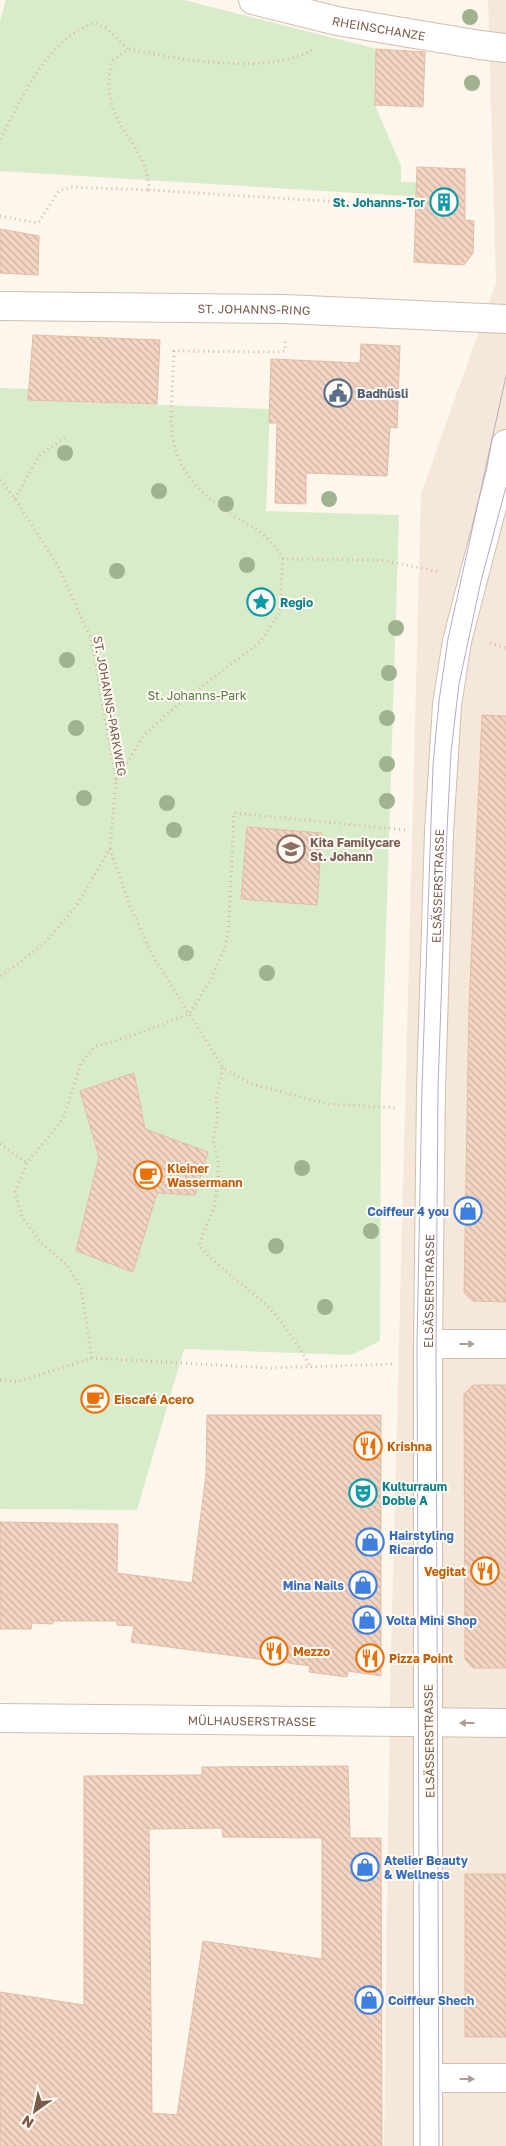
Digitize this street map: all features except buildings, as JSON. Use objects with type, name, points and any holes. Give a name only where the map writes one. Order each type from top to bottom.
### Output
[{"type":"street","name":"RHEINSCHANZE","points":[[253,0],[337,21],[506,48]]},
{"type":"street","name":"ST. JOHANNS-RING","points":[[0,306],[284,309],[506,319]]},
{"type":"street","name":"ELSÄSSERSTRASSE","points":[[428,2146],[428,1354],[430,1109],[439,832],[447,705],[457,641],[506,444]]},
{"type":"street","points":[[428,1354],[506,1344]]},
{"type":"street","name":"MÜLHAUSERSTRASSE","points":[[0,1718],[506,1723]]},
{"type":"street","points":[[428,2078],[506,2078]]},
{"type":"path","points":[[0,139],[56,46],[83,27],[94,23],[106,28],[128,49],[175,59],[237,65],[299,58],[327,42],[337,21]]},
{"type":"path","points":[[128,49],[112,62],[108,78],[110,99],[139,153],[149,180],[149,190]]},
{"type":"path","points":[[0,216],[38,223],[59,191],[70,187],[391,205]]},
{"type":"path","points":[[116,780],[123,766],[152,728],[180,702],[260,642],[278,614],[283,559],[275,543],[213,502],[197,487],[182,468],[170,427],[174,351],[278,352]]},
{"type":"path","points":[[15,499],[39,456],[68,435]]},
{"type":"path","name":"ST. JOHANNS-PARKWEG","points":[[0,480],[15,499],[57,564],[91,639],[116,780],[110,849],[76,906],[44,944],[0,977]]},
{"type":"path","points":[[283,559],[381,560],[473,579]]},
{"type":"path","points":[[92,1358],[80,1288],[67,1265],[41,1244],[22,1217],[15,1192],[27,1163],[63,1119],[81,1063],[94,1047],[128,1037],[188,1014],[210,982],[225,948],[229,923],[234,813],[439,832]]},
{"type":"path","points":[[110,849],[130,906],[151,953],[223,1068],[252,1084],[328,1104],[430,1109]]},
{"type":"path","points":[[223,1068],[216,1098],[218,1116],[214,1142],[218,1161],[218,1180],[215,1204],[199,1245],[212,1261],[263,1302],[296,1341],[310,1366]]},
{"type":"path","points":[[0,1144],[27,1163]]},
{"type":"path","points":[[0,1380],[17,1382],[92,1358],[269,1368],[310,1366],[428,1354]]},
{"type":"shaded area","points":[[488,0],[506,0],[506,2146],[384,2146],[390,1689],[421,494],[496,283]]},
{"type":"green space","points":[[6,0],[184,0],[377,49],[375,105],[401,166],[401,182],[422,182],[422,197],[0,171],[0,21]]},
{"type":"green space","name":"St. Johanns-Park","points":[[0,388],[29,389],[30,400],[270,409],[266,511],[399,515],[381,1092],[380,1341],[351,1355],[184,1349],[137,1510],[0,1509]]},
{"type":"tram line","points":[[420,2146],[417,1344],[422,1087],[433,765],[439,701],[448,639],[506,376]]},
{"type":"tram line","points":[[439,2146],[436,1344],[438,1088],[447,831],[451,752],[459,684],[481,581],[506,487]]},
{"type":"place","name":"St. Johanns-Tor","points":[[444,202]]},
{"type":"place","name":"Badhüsli","points":[[338,393]]},
{"type":"place","name":"Regio","points":[[261,602]]},
{"type":"place","name":"Kita Familycare St. Johann","points":[[291,849]]},
{"type":"place","name":"Kleiner Wassermann","points":[[148,1175]]},
{"type":"place","name":"Coiffeur 4 you","points":[[468,1211]]},
{"type":"place","name":"Eiscafé Acero","points":[[95,1399]]},
{"type":"place","name":"Krishna","points":[[368,1446]]},
{"type":"place","name":"Kulturraum Doble A","points":[[363,1493]]},
{"type":"place","name":"Hairstyling Ricardo","points":[[370,1542]]},
{"type":"place","name":"Vegitat","points":[[485,1571]]},
{"type":"place","name":"Mina Nails","points":[[363,1585]]},
{"type":"place","name":"Volta Mini Shop","points":[[367,1620]]},
{"type":"place","name":"Mezzo","points":[[274,1651]]},
{"type":"place","name":"Pizza Point","points":[[370,1658]]},
{"type":"place","name":"Atelier Beauty & Wellness","points":[[365,1867]]},
{"type":"place","name":"Coiffeur Shech","points":[[369,2000]]}]
